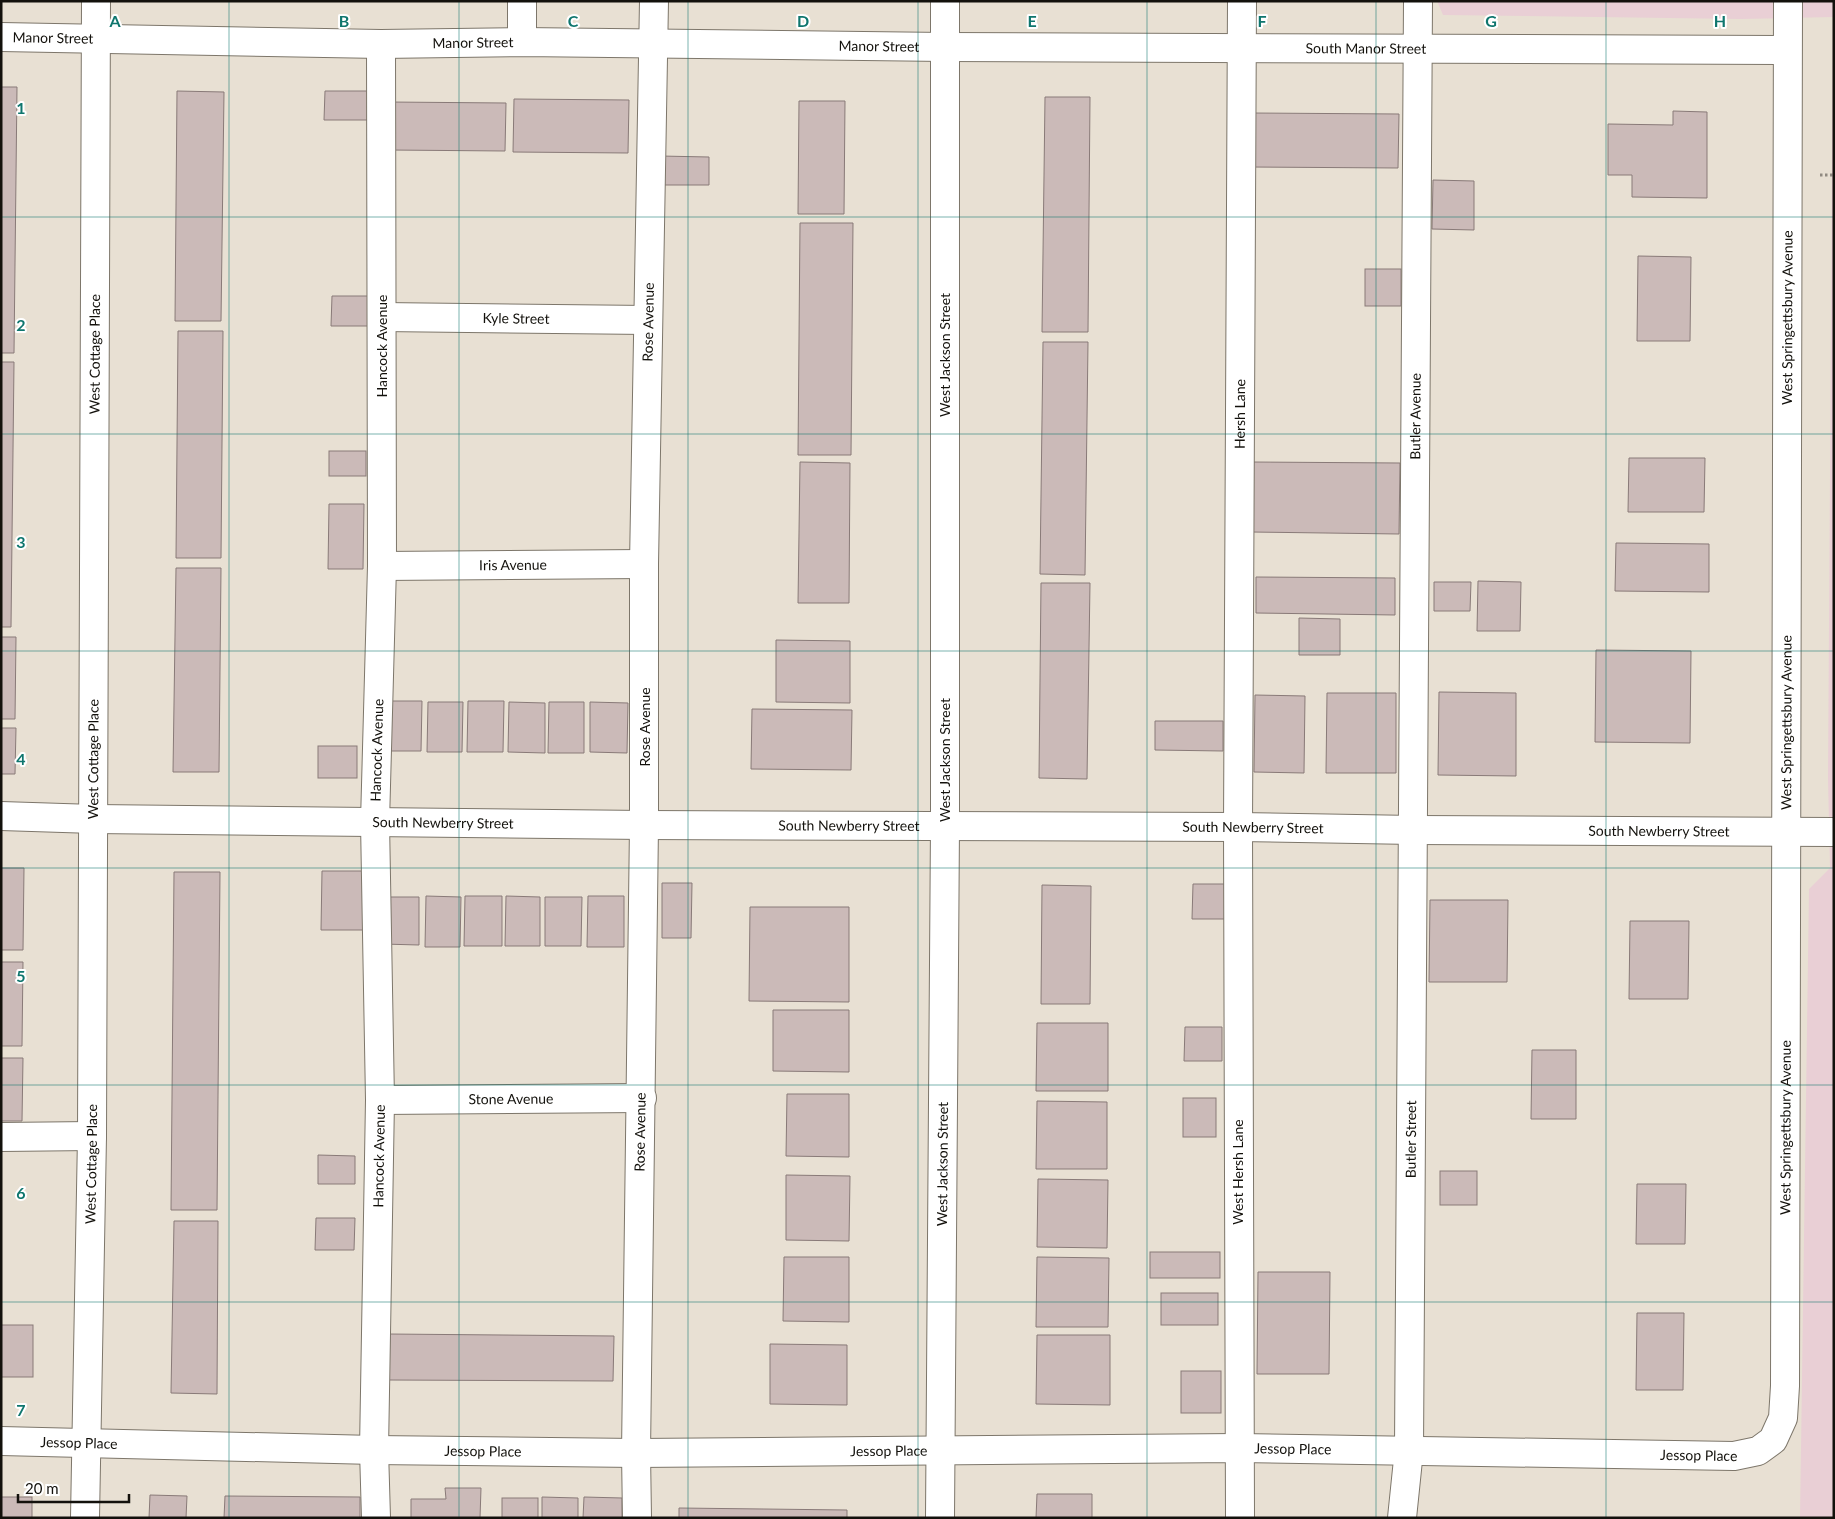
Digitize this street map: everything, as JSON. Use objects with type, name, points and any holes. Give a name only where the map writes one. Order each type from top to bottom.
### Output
[{"type":"street","name":"West Cottage Place","points":[[85,1518],[92,1136],[96,1]]},
{"type":"street","points":[[522,1],[522,42]]},
{"type":"street","name":"Rose Avenue","points":[[637,1518],[636,1453],[642,1098],[644,564],[654,1]]},
{"type":"street","name":"West Jackson Street","points":[[940,1518],[944,826],[945,1]]},
{"type":"street","name":"Hersh Lane","points":[[1238,827],[1242,1]]},
{"type":"street","name":"Butler Avenue","points":[[1414,830],[1418,1]]},
{"type":"street","name":"West Springettsbury Avenue","points":[[1773,1440],[1784,1418],[1785,1386],[1786,50],[1788,1]]},
{"type":"street","name":"Manor Street","points":[[1,38],[381,44],[522,42],[945,47]]},
{"type":"street","name":"Hancock Avenue","points":[[376,1518],[374,1450],[380,1100],[375,822],[382,566],[381,44]]},
{"type":"street","name":"South Manor Street","points":[[945,47],[1786,50]]},
{"type":"street","name":"Kyle Street","points":[[382,317],[648,320]]},
{"type":"street","name":"Iris Avenue","points":[[382,566],[644,564]]},
{"type":"street","name":"South Newberry Street","points":[[1,816],[94,819],[517,822],[644,825],[1834,832]]},
{"type":"street","name":"West Hersh Lane","points":[[1238,827],[1240,1518]]},
{"type":"street","name":"Butler Street","points":[[1402,1518],[1410,1450],[1414,830]]},
{"type":"street","name":"Stone Avenue","points":[[380,1100],[642,1098]]},
{"type":"street","points":[[1,1137],[92,1136]]},
{"type":"street","name":"Jessop Place","points":[[1,1441],[374,1450],[636,1453],[1239,1448],[1734,1456],[1758,1451],[1773,1440]]},
{"type":"path","points":[[1817,175],[1834,175]]},
{"type":"shaded area","points":[[1437,1],[1834,1],[1834,1518],[1800,1518],[1809,889],[1830,868],[1828,778],[1833,17],[1740,19],[1443,15]]},
{"type":"building","points":[[1,87],[17,87],[14,353],[1,353]]},
{"type":"building","points":[[177,91],[224,92],[221,321],[175,321]]},
{"type":"building","points":[[325,91],[369,91],[369,120],[324,120]]},
{"type":"building","points":[[1045,97],[1090,97],[1088,332],[1042,332]]},
{"type":"building","points":[[514,99],[629,100],[628,153],[513,152]]},
{"type":"building","points":[[799,101],[845,101],[844,214],[798,214]]},
{"type":"building","points":[[389,102],[506,103],[505,151],[389,150]]},
{"type":"building","points":[[1673,111],[1707,112],[1707,198],[1632,197],[1632,175],[1608,175],[1608,124],[1673,125]]},
{"type":"building","points":[[1251,113],[1399,114],[1398,168],[1250,167]]},
{"type":"building","points":[[660,156],[709,157],[709,185],[660,185]]},
{"type":"building","points":[[1433,180],[1474,181],[1474,230],[1432,229]]},
{"type":"building","points":[[800,223],[853,223],[851,455],[798,455]]},
{"type":"building","points":[[1638,256],[1691,257],[1690,341],[1637,341]]},
{"type":"building","points":[[1365,269],[1401,269],[1401,306],[1365,306]]},
{"type":"building","points":[[332,296],[369,296],[369,326],[331,326]]},
{"type":"building","points":[[178,331],[223,331],[221,558],[176,558]]},
{"type":"building","points":[[1043,342],[1088,342],[1085,575],[1040,574]]},
{"type":"building","points":[[1,362],[14,362],[11,627],[1,627]]},
{"type":"building","points":[[329,451],[366,451],[366,476],[329,476]]},
{"type":"building","points":[[1629,458],[1705,458],[1704,512],[1628,512]]},
{"type":"building","points":[[800,462],[850,463],[849,603],[798,603]]},
{"type":"building","points":[[1252,462],[1400,463],[1399,534],[1251,532]]},
{"type":"building","points":[[329,504],[364,504],[363,569],[328,569]]},
{"type":"building","points":[[1616,543],[1709,544],[1709,592],[1615,591]]},
{"type":"building","points":[[176,568],[221,568],[219,772],[173,772]]},
{"type":"building","points":[[1256,577],[1395,578],[1395,615],[1256,613]]},
{"type":"building","points":[[1478,581],[1521,582],[1520,631],[1477,631]]},
{"type":"building","points":[[1434,582],[1471,582],[1470,611],[1434,611]]},
{"type":"building","points":[[1041,583],[1090,583],[1087,779],[1039,778]]},
{"type":"building","points":[[1299,618],[1340,619],[1340,655],[1299,655]]},
{"type":"building","points":[[1,637],[16,637],[15,719],[1,719]]},
{"type":"building","points":[[776,640],[850,641],[850,703],[776,702]]},
{"type":"building","points":[[1596,650],[1691,651],[1690,743],[1595,742]]},
{"type":"building","points":[[1439,692],[1516,693],[1516,776],[1438,775]]},
{"type":"building","points":[[1327,693],[1396,693],[1396,773],[1326,773]]},
{"type":"building","points":[[1255,695],[1305,696],[1304,773],[1254,772]]},
{"type":"building","points":[[385,701],[422,701],[421,751],[385,751]]},
{"type":"building","points":[[468,701],[504,701],[503,752],[467,752]]},
{"type":"building","points":[[428,702],[463,702],[462,752],[427,752]]},
{"type":"building","points":[[509,702],[545,703],[545,753],[508,752]]},
{"type":"building","points":[[549,702],[584,702],[584,753],[548,753]]},
{"type":"building","points":[[590,702],[628,703],[627,753],[590,752]]},
{"type":"building","points":[[752,709],[852,710],[851,770],[751,769]]},
{"type":"building","points":[[1155,721],[1223,721],[1223,751],[1155,750]]},
{"type":"building","points":[[1,728],[16,728],[15,774],[1,774]]},
{"type":"building","points":[[318,746],[357,746],[357,778],[318,778]]},
{"type":"building","points":[[1,868],[24,868],[23,950],[1,950]]},
{"type":"building","points":[[322,871],[365,871],[364,930],[321,930]]},
{"type":"building","points":[[174,872],[220,872],[217,1210],[171,1210]]},
{"type":"building","points":[[662,883],[692,883],[691,938],[662,938]]},
{"type":"building","points":[[1193,884],[1227,884],[1226,919],[1192,919]]},
{"type":"building","points":[[1042,885],[1091,886],[1090,1004],[1041,1004]]},
{"type":"building","points":[[426,896],[461,897],[460,947],[425,947]]},
{"type":"building","points":[[465,896],[502,896],[502,946],[464,946]]},
{"type":"building","points":[[506,896],[540,897],[540,946],[505,946]]},
{"type":"building","points":[[588,896],[624,896],[624,947],[587,947]]},
{"type":"building","points":[[382,897],[419,897],[419,945],[382,944]]},
{"type":"building","points":[[545,897],[582,897],[581,946],[545,946]]},
{"type":"building","points":[[1430,900],[1508,900],[1507,982],[1429,982]]},
{"type":"building","points":[[750,907],[849,907],[849,1002],[749,1001]]},
{"type":"building","points":[[1630,921],[1689,921],[1688,999],[1629,999]]},
{"type":"building","points":[[1,962],[23,962],[22,1046],[1,1046]]},
{"type":"building","points":[[773,1010],[849,1010],[849,1072],[773,1071]]},
{"type":"building","points":[[1037,1023],[1108,1023],[1108,1091],[1036,1091]]},
{"type":"building","points":[[1185,1027],[1222,1027],[1222,1061],[1184,1061]]},
{"type":"building","points":[[1532,1050],[1576,1050],[1576,1119],[1531,1119]]},
{"type":"building","points":[[1,1058],[23,1058],[22,1121],[1,1121]]},
{"type":"building","points":[[787,1094],[849,1094],[849,1157],[786,1156]]},
{"type":"building","points":[[1183,1098],[1216,1098],[1216,1137],[1183,1137]]},
{"type":"building","points":[[1037,1101],[1107,1102],[1107,1169],[1036,1169]]},
{"type":"building","points":[[318,1155],[355,1156],[355,1184],[318,1184]]},
{"type":"building","points":[[1440,1171],[1477,1171],[1477,1205],[1440,1205]]},
{"type":"building","points":[[786,1175],[850,1176],[849,1241],[786,1240]]},
{"type":"building","points":[[1038,1179],[1108,1180],[1107,1248],[1037,1247]]},
{"type":"building","points":[[1637,1184],[1686,1184],[1685,1244],[1636,1244]]},
{"type":"building","points":[[316,1218],[355,1218],[354,1250],[315,1250]]},
{"type":"building","points":[[174,1221],[218,1221],[217,1394],[171,1393]]},
{"type":"building","points":[[1150,1252],[1220,1252],[1220,1278],[1150,1278]]},
{"type":"building","points":[[784,1257],[849,1257],[849,1322],[783,1321]]},
{"type":"building","points":[[1037,1257],[1109,1258],[1108,1327],[1036,1327]]},
{"type":"building","points":[[1258,1272],[1330,1272],[1329,1374],[1257,1374]]},
{"type":"building","points":[[1161,1293],[1218,1293],[1218,1325],[1161,1325]]},
{"type":"building","points":[[1637,1313],[1684,1313],[1683,1390],[1636,1390]]},
{"type":"building","points":[[1,1325],[33,1325],[33,1377],[1,1377]]},
{"type":"building","points":[[388,1334],[614,1336],[613,1381],[388,1380]]},
{"type":"building","points":[[1037,1335],[1110,1335],[1110,1405],[1036,1404]]},
{"type":"building","points":[[770,1344],[847,1345],[847,1405],[770,1404]]},
{"type":"building","points":[[1181,1371],[1221,1371],[1221,1413],[1181,1413]]},
{"type":"building","points":[[445,1488],[481,1488],[480,1518],[411,1518],[411,1499],[446,1499]]},
{"type":"building","points":[[1037,1494],[1092,1494],[1092,1518],[1036,1518]]},
{"type":"building","points":[[150,1495],[187,1496],[186,1518],[149,1518]]},
{"type":"building","points":[[225,1496],[360,1497],[360,1518],[224,1518]]},
{"type":"building","points":[[1,1497],[32,1497],[32,1518],[1,1518]]},
{"type":"building","points":[[542,1497],[578,1498],[578,1518],[542,1518]]},
{"type":"building","points":[[584,1497],[622,1498],[622,1518],[583,1518]]},
{"type":"building","points":[[502,1498],[538,1498],[538,1518],[502,1518]]},
{"type":"building","points":[[679,1508],[847,1510],[847,1518],[679,1518]]}]
